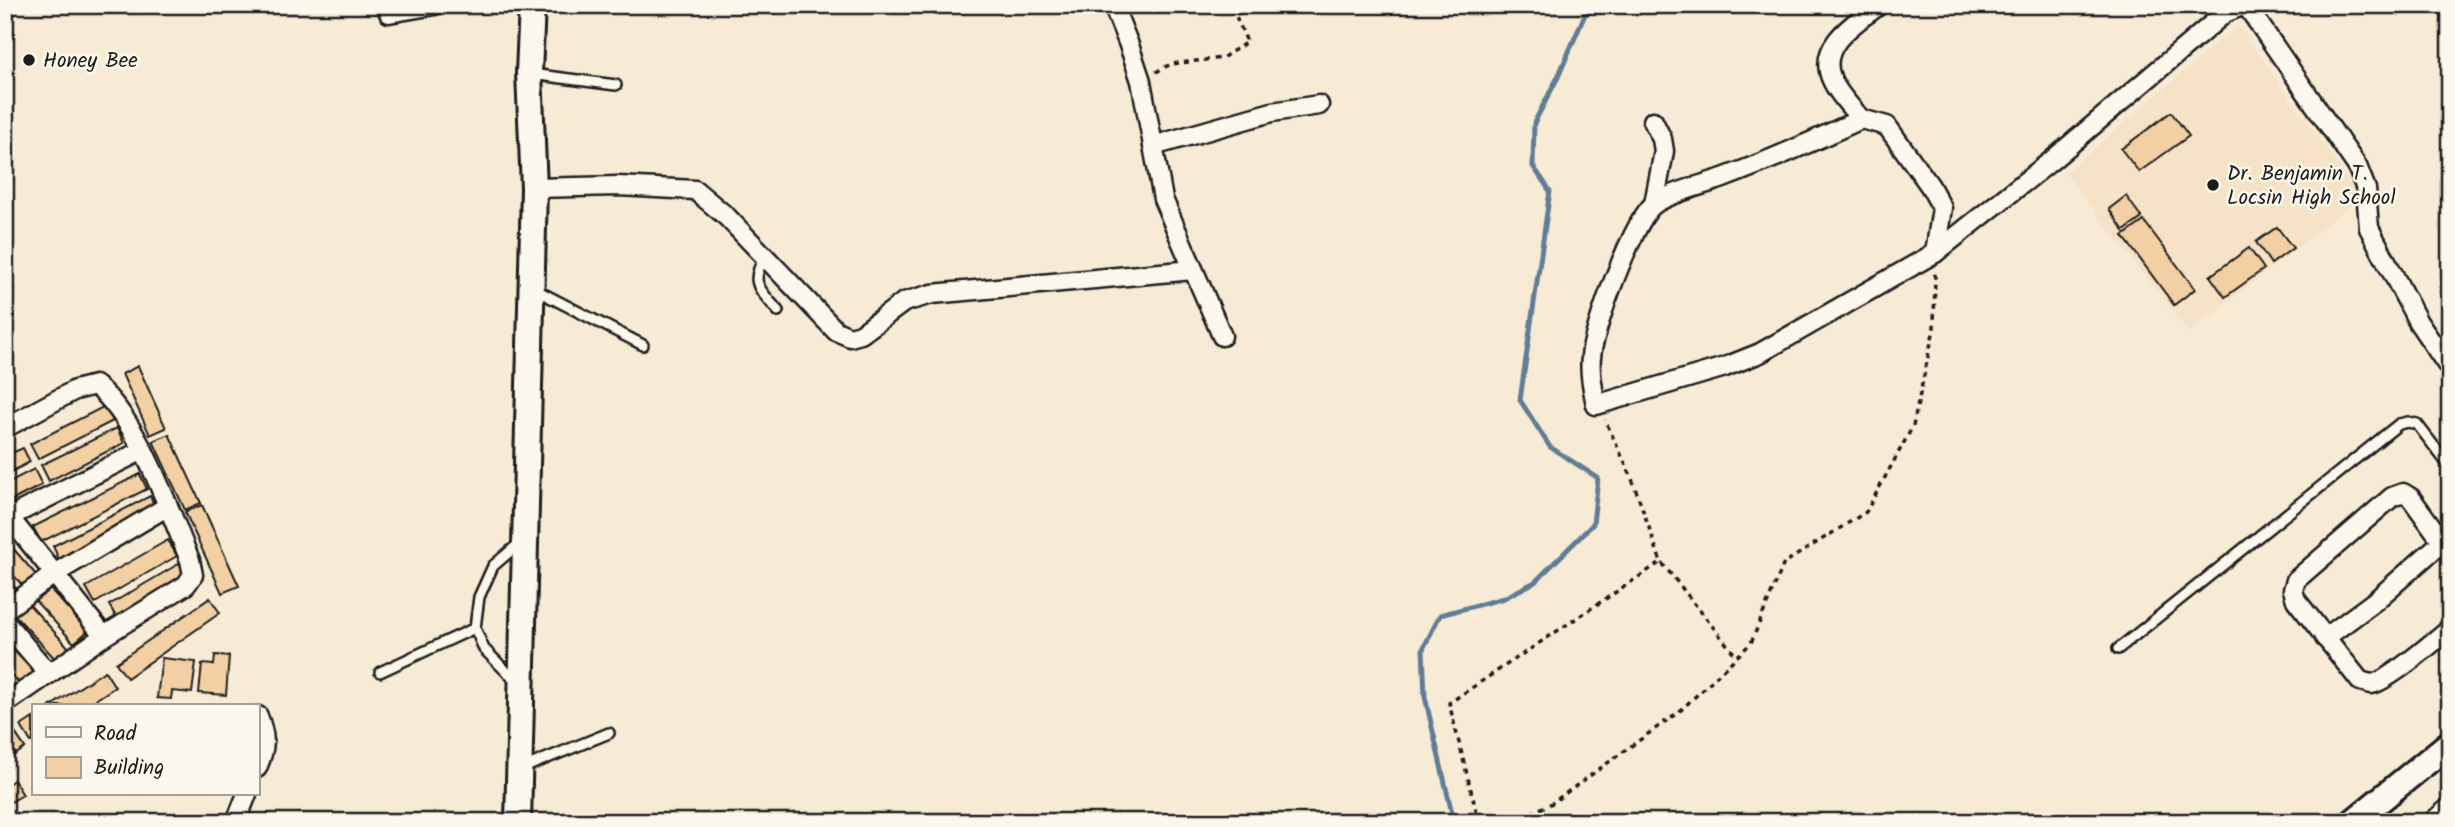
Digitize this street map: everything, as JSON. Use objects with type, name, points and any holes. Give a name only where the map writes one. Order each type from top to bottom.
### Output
[{"type":"street","points":[[390,13],[435,5]]},
{"type":"street","points":[[517,822],[534,188],[529,73],[533,5]]},
{"type":"street","points":[[1113,5],[1141,81],[1163,199],[1222,336]]},
{"type":"street","points":[[1879,5],[1831,46],[1826,61],[1832,80],[1861,119],[1887,126],[1930,186],[1942,208],[1935,253]]},
{"type":"street","points":[[1653,121],[1662,139],[1664,151],[1654,204],[1644,216],[1630,243],[1594,337],[1591,359],[1596,405],[1725,367],[1760,353],[1935,253],[2050,161],[2225,13],[2245,5],[2357,166],[2366,189],[2369,228],[2418,322],[2450,369]]},
{"type":"street","points":[[1153,146],[1272,112],[1319,105]]},
{"type":"street","points":[[1654,204],[1726,177],[1861,119]]},
{"type":"street","points":[[534,188],[618,186],[695,190],[719,209],[836,331],[850,337],[861,334],[904,302],[932,293],[1193,270]]},
{"type":"street","points":[[5,428],[75,390],[95,385],[106,394],[143,450],[190,560],[193,575],[186,585],[104,636],[5,704]]},
{"type":"street","points":[[104,636],[7,518],[143,450]]},
{"type":"street","points":[[2325,638],[2446,547],[2411,498],[2403,493],[2392,497],[2296,580],[2292,590],[2296,600],[2325,638],[2361,681],[2371,684],[2381,680],[2450,628]]},
{"type":"street","points":[[5,610],[54,574],[168,506]]},
{"type":"street","points":[[5,622],[49,674]]},
{"type":"street","points":[[259,719],[265,735],[259,763]]},
{"type":"street","points":[[2353,822],[2450,743]]},
{"type":"street","points":[[236,822],[246,796]]},
{"type":"street","points":[[2432,822],[2450,807]]},
{"type":"lane","points":[[529,73],[616,85]]},
{"type":"lane","points":[[765,257],[756,276],[757,285],[778,311]]},
{"type":"lane","points":[[531,288],[643,345]]},
{"type":"lane","points":[[2118,649],[2399,424],[2417,424],[2450,467]]},
{"type":"lane","points":[[520,684],[484,649],[475,628],[479,597],[493,566],[524,539]]},
{"type":"lane","points":[[380,672],[475,628]]},
{"type":"lane","points":[[518,770],[609,733]]},
{"type":"path","points":[[1141,81],[1171,64],[1222,58],[1247,42],[1235,14],[1270,5]]},
{"type":"path","points":[[1513,822],[1552,803],[1680,711],[1751,643],[1784,563],[1866,512],[1913,426],[1934,329],[1935,253]]},
{"type":"path","points":[[1596,405],[1631,476],[1661,562],[1737,657]]},
{"type":"path","points":[[1479,822],[1449,703],[1661,562]]},
{"type":"shaded area","name":"Dr. Benjamin T. Locsin High School","points":[[2238,25],[2361,197],[2189,333],[2065,173]]},
{"type":"building","points":[[2171,112],[2189,136],[2139,172],[2121,149]]},
{"type":"building","points":[[2126,196],[2142,218],[2124,231],[2109,209]]},
{"type":"building","points":[[2144,221],[2195,289],[2174,305],[2123,236]]},
{"type":"building","points":[[2277,227],[2293,248],[2271,264],[2256,242]]},
{"type":"building","points":[[2249,248],[2264,269],[2225,297],[2210,276]]},
{"type":"building","points":[[138,366],[166,428],[150,435],[122,374]]},
{"type":"building","points":[[105,406],[113,421],[38,459],[30,444]]},
{"type":"building","points":[[117,428],[124,443],[49,481],[41,465]]},
{"type":"building","points":[[169,434],[201,503],[185,510],[153,441]]},
{"type":"building","points":[[23,448],[30,462],[5,475],[5,456]]},
{"type":"building","points":[[34,469],[42,485],[5,504],[5,484]]},
{"type":"building","points":[[140,474],[147,489],[41,542],[33,527]]},
{"type":"building","points":[[150,496],[158,512],[60,562],[53,546]]},
{"type":"building","points":[[202,505],[239,586],[222,593],[185,512]]},
{"type":"building","points":[[5,539],[37,576],[24,587],[5,566]]},
{"type":"building","points":[[168,540],[177,556],[95,603],[86,587]]},
{"type":"building","points":[[180,563],[189,578],[118,620],[109,605]]},
{"type":"building","points":[[5,576],[19,592],[5,601]]},
{"type":"building","points":[[43,581],[88,631],[74,643],[29,594]]},
{"type":"building","points":[[210,598],[220,613],[127,678],[116,663]]},
{"type":"building","points":[[25,600],[70,649],[57,661],[12,612]]},
{"type":"building","points":[[5,641],[35,673],[22,686],[5,668]]},
{"type":"building","points":[[215,655],[229,656],[226,695],[199,693],[202,664],[214,665]]},
{"type":"building","points":[[162,658],[196,662],[192,693],[172,691],[171,699],[157,698]]},
{"type":"building","points":[[105,671],[115,687],[89,704],[54,704]]},
{"type":"building","points":[[32,719],[32,742],[31,742],[21,726]]},
{"type":"building","points":[[13,730],[25,748],[5,761],[5,736]]},
{"type":"building","points":[[13,730],[25,748],[16,754],[5,738],[5,735]]},
{"type":"building","points":[[5,776],[9,783],[14,780],[23,795],[5,805]]},
{"type":"waterway","points":[[1454,822],[1425,697],[1423,649],[1440,615],[1504,598],[1535,582],[1593,524],[1598,478],[1550,447],[1520,400],[1550,191],[1533,166],[1534,123],[1558,77],[1589,5]]},
{"type":"place","name":"Honey Bee","points":[[29,60]]},
{"type":"place","name":"Dr. Benjamin T. Locsin High School","points":[[2213,185]]}]
